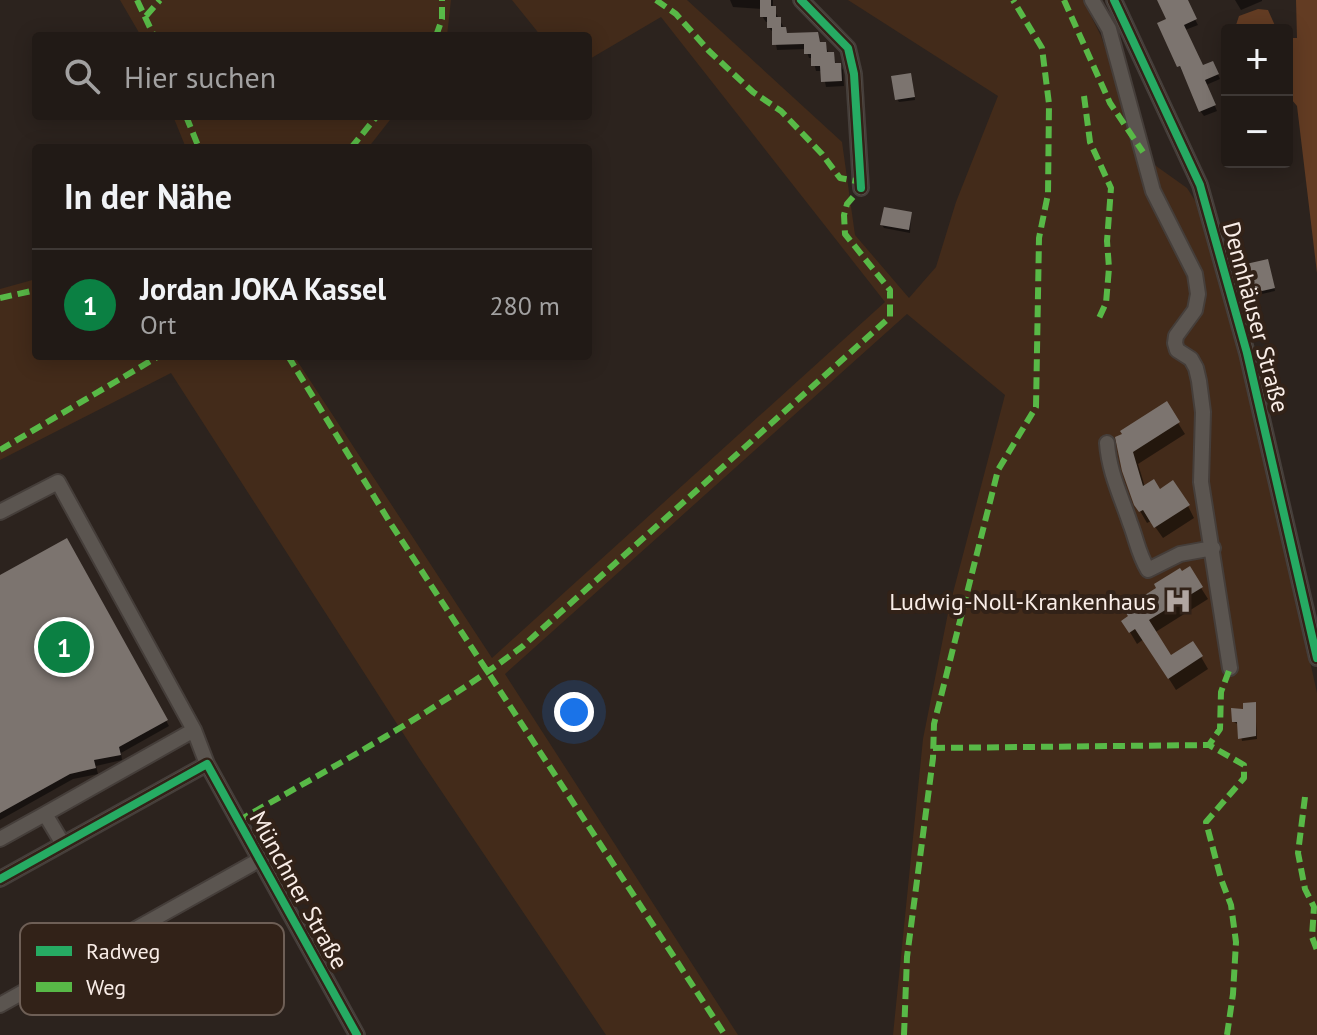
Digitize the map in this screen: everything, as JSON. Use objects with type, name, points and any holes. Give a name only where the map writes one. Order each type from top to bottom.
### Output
[{"type":"street","points":[[801,0],[848,48],[854,74],[861,188]]},
{"type":"street","points":[[1092,0],[1109,29],[1153,191],[1195,274],[1198,294],[1195,310],[1176,336],[1175,343],[1177,350],[1191,359],[1199,381],[1203,412],[1201,482],[1230,668]]},
{"type":"street","name":"Dennhäuser Straße","points":[[1114,0],[1200,185],[1247,353],[1317,658]]},
{"type":"street","points":[[1107,443],[1108,464],[1132,526],[1138,553],[1148,570],[1180,554],[1213,548]]},
{"type":"street","name":"Münchner Straße","points":[[0,512],[58,482],[194,730],[207,764],[357,1035]]},
{"type":"street","points":[[0,839],[194,730]]},
{"type":"street","points":[[0,879],[207,764]]},
{"type":"street","points":[[45,814],[63,844]]},
{"type":"street","points":[[146,923],[259,860]]},
{"type":"street","points":[[0,1005],[20,994]]},
{"type":"shaded area","points":[[120,0],[451,0],[447,32],[139,32]]},
{"type":"shaded area","points":[[512,0],[687,0],[842,142],[855,235],[909,298],[936,267],[956,202],[998,96],[848,0],[1083,0],[1101,36],[1142,156],[1187,188],[1196,202],[1242,353],[1317,693],[1317,1035],[893,1035],[923,739],[949,608],[1005,395],[907,314],[505,674],[738,1035],[606,1035],[419,758],[171,373],[0,460],[0,289],[32,280],[32,360],[297,360],[492,658],[885,302],[661,17],[592,58],[592,32],[538,32]]},
{"type":"shaded area","points":[[1296,0],[1317,0],[1317,273],[1297,106],[1293,101],[1293,38],[1297,38]]},
{"type":"shaded area","points":[[1258,9],[1268,10],[1274,24],[1236,24],[1239,16]]},
{"type":"shaded area","points":[[175,120],[390,120],[371,144],[184,144]]},
{"type":"building","points":[[760,0],[771,0],[771,6],[776,6],[776,17],[781,17],[781,27],[786,27],[787,33],[818,32],[820,42],[826,42],[827,52],[834,52],[835,63],[841,63],[842,81],[821,82],[820,66],[811,66],[811,54],[804,54],[804,44],[772,45],[772,28],[767,28],[767,17],[760,17]]},
{"type":"building","points":[[1157,0],[1188,0],[1197,19],[1184,25],[1203,65],[1213,61],[1219,74],[1205,80],[1216,105],[1199,112],[1180,66],[1177,67],[1157,23],[1166,19]]},
{"type":"building","points":[[911,73],[915,97],[895,100],[891,76]]},
{"type":"building","points":[[884,207],[912,212],[909,230],[880,225]]},
{"type":"building","points":[[1268,259],[1275,288],[1253,293],[1246,264]]},
{"type":"building","points":[[1167,401],[1180,422],[1133,452],[1143,486],[1154,479],[1160,489],[1173,480],[1190,505],[1154,528],[1143,510],[1139,512],[1134,505],[1122,471],[1115,437]]},
{"type":"building","points":[[67,538],[168,720],[119,747],[121,755],[94,760],[96,768],[70,774],[0,813],[0,575]]},
{"type":"building","points":[[1190,566],[1203,587],[1149,620],[1171,655],[1193,641],[1203,656],[1168,679],[1135,629],[1129,633],[1121,621],[1128,616],[1121,606],[1156,588],[1154,584],[1180,568],[1182,571]]},
{"type":"building","points":[[1256,702],[1256,736],[1238,739],[1237,722],[1232,722],[1231,708],[1243,709],[1243,703]]},
{"type":"marked path","points":[[137,0],[152,32]]},
{"type":"marked path","points":[[146,16],[160,0]]},
{"type":"marked path","points":[[437,32],[442,19],[442,0]]},
{"type":"marked path","points":[[656,0],[676,14],[709,51],[753,92],[781,111],[840,178],[861,182]]},
{"type":"marked path","points":[[904,1035],[907,957],[933,758],[934,724],[998,470],[1036,407],[1039,238],[1048,194],[1049,104],[1042,48],[1013,0]]},
{"type":"marked path","points":[[1064,0],[1110,103],[1143,152]]},
{"type":"marked path","points":[[1084,96],[1090,142],[1111,188],[1106,303],[1099,318]]},
{"type":"marked path","points":[[188,120],[197,144]]},
{"type":"marked path","points":[[354,144],[374,120]]},
{"type":"marked path","points":[[238,821],[419,716],[523,646],[890,317],[890,290],[845,234],[847,204],[861,188]]},
{"type":"marked path","points":[[0,298],[32,291]]},
{"type":"marked path","points":[[0,450],[152,360]]},
{"type":"marked path","points":[[290,360],[389,521],[725,1035]]},
{"type":"marked path","points":[[1227,1035],[1236,942],[1231,905],[1206,822],[1244,778],[1244,765],[1209,745],[1220,729],[1221,692],[1230,668]]},
{"type":"marked path","points":[[933,748],[1209,745]]},
{"type":"marked path","points":[[1305,797],[1298,853],[1305,889],[1314,907],[1312,937],[1317,950]]},
{"type":"cycle path","points":[[801,0],[848,48],[854,74],[861,188]]},
{"type":"cycle path","points":[[1114,0],[1200,185],[1247,353],[1317,658]]},
{"type":"cycle path","points":[[0,879],[207,764],[357,1035]]},
{"type":"place","name":"Ludwig-Noll-Krankenhaus","points":[[1178,601]]},
{"type":"place","name":"Jordan JOKA Kassel","points":[[64,647]]}]
